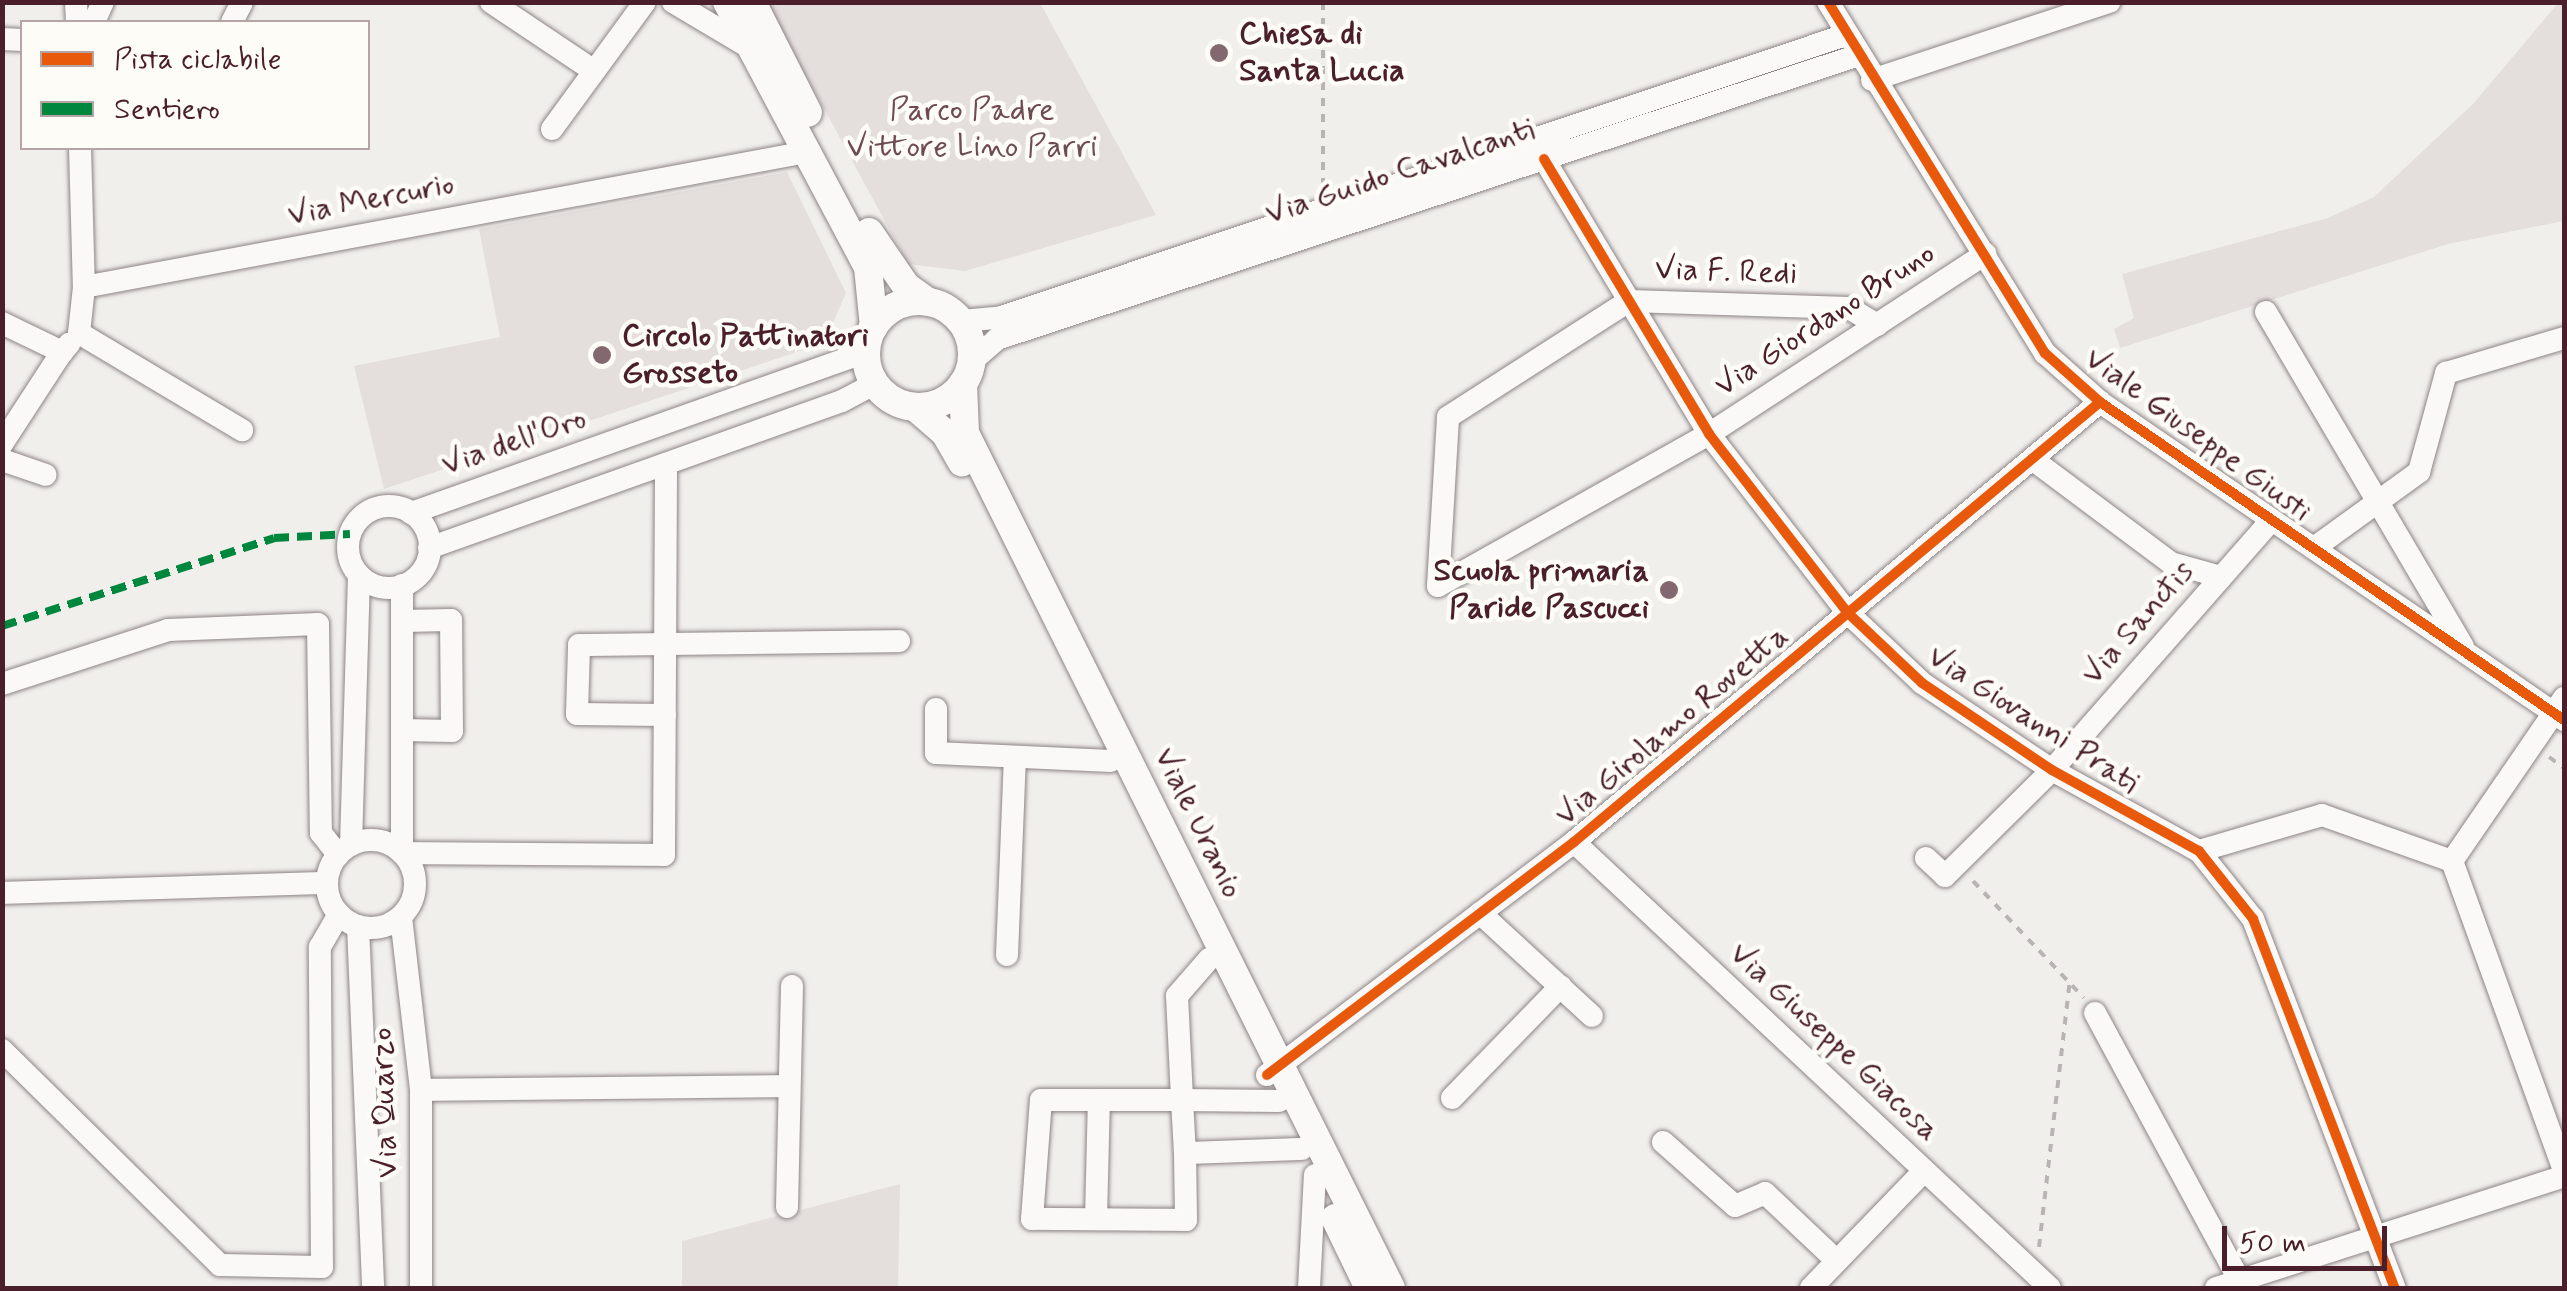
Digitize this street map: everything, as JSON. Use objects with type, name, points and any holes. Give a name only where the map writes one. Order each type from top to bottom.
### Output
[{"type":"main road","points":[[727,2],[868,267],[874,384],[899,404],[915,408],[942,402],[967,372],[961,321],[928,302],[883,258],[752,2]]},
{"type":"main road","points":[[870,339],[897,306],[928,302]]},
{"type":"main road","name":"Viale Uranio","points":[[967,372],[965,434],[1273,1070],[1280,1101],[1369,1288]]},
{"type":"main road","name":"Viale Uranio","points":[[915,408],[951,439],[1209,958],[1392,1288]]},
{"type":"street","points":[[491,2],[591,70]]},
{"type":"street","points":[[552,129],[591,70],[644,2]]},
{"type":"street","points":[[672,2],[754,50]]},
{"type":"street","name":"Viale Giuseppe Giusti","points":[[1828,2],[1872,80],[2045,353],[2100,402],[2468,654],[2561,711]]},
{"type":"street","points":[[1872,80],[2109,2]]},
{"type":"street","name":"Via Guido Cavalcanti","points":[[961,321],[992,320],[1323,210],[1851,46]]},
{"type":"street","name":"Via Guido Cavalcanti","points":[[967,372],[997,340],[1544,159],[1851,46]]},
{"type":"street","points":[[2,444],[62,352],[79,333],[84,287],[80,150]]},
{"type":"street","name":"Via Mercurio","points":[[84,287],[807,152]]},
{"type":"street","name":"Via Giovanni Prati","points":[[1544,159],[1709,434],[1847,612],[1922,684],[2052,770],[2198,851],[2254,919],[2395,1288]]},
{"type":"street","name":"Via Giordano Bruno","points":[[1629,301],[1448,418],[1438,586],[1709,434],[1985,254]]},
{"type":"street","name":"Via F. Redi","points":[[1629,301],[1849,308],[1877,324]]},
{"type":"street","name":"Viale Giuseppe Giusti","points":[[2266,312],[2468,654]]},
{"type":"street","points":[[2,324],[62,352]]},
{"type":"street","points":[[79,333],[242,430]]},
{"type":"street","points":[[2314,548],[2418,472],[2446,374],[2564,338]]},
{"type":"street","name":"Via dell'Oro","points":[[411,513],[870,339]]},
{"type":"street","points":[[430,548],[842,402],[874,384]]},
{"type":"street","name":"Via Girolamo Rovetta","points":[[1273,1070],[1574,842],[2100,402]]},
{"type":"street","points":[[2032,458],[2171,564],[2222,577]]},
{"type":"street","points":[[2,460],[46,476]]},
{"type":"street","points":[[345,850],[378,840],[402,853],[664,855],[666,464]]},
{"type":"street","points":[[327,884],[345,850],[359,576],[348,545],[356,523],[387,506],[411,513],[430,548],[422,571],[402,585],[379,587],[359,576]]},
{"type":"street","name":"Via Sanctis","points":[[1956,864],[2052,770],[2271,520]]},
{"type":"street","points":[[2,1050],[220,1265],[322,1267],[320,947],[348,920],[400,916],[414,892],[402,853],[402,585]]},
{"type":"street","points":[[402,621],[451,620],[452,731],[402,730]]},
{"type":"street","points":[[2,684],[168,630],[318,624],[321,833],[345,850]]},
{"type":"street","points":[[664,715],[577,714],[579,646],[899,641]]},
{"type":"street","points":[[936,710],[936,753],[1111,761]]},
{"type":"street","points":[[2452,862],[2537,739],[2561,711]]},
{"type":"street","points":[[1007,955],[1015,757]]},
{"type":"street","points":[[2198,851],[2322,815],[2452,862]]},
{"type":"street","name":"Via Giuseppe Giacosa","points":[[1574,842],[2044,1284]]},
{"type":"street","points":[[1926,858],[1945,876],[1956,864]]},
{"type":"street","points":[[2216,1288],[2376,1240],[2564,1173],[2452,862]]},
{"type":"street","points":[[2,893],[327,884]]},
{"type":"street","points":[[327,884],[348,920],[373,1288]]},
{"type":"street","points":[[1480,913],[1592,1016]]},
{"type":"street","name":"Via Quarzo","points":[[400,916],[420,1090],[421,1288]]},
{"type":"street","points":[[1209,958],[1177,996],[1182,1100],[1185,1153],[1186,1220],[1032,1219],[1041,1100],[1182,1100],[1280,1101]]},
{"type":"street","points":[[786,1207],[792,986]]},
{"type":"street","points":[[1452,1098],[1561,986]]},
{"type":"street","points":[[2095,1014],[2240,1281]]},
{"type":"street","points":[[420,1090],[787,1086]]},
{"type":"street","points":[[1096,1219],[1099,1100]]},
{"type":"street","points":[[1664,1142],[1735,1206],[1766,1193],[1837,1261]]},
{"type":"street","points":[[1185,1153],[1302,1149]]},
{"type":"street","points":[[1810,1288],[1924,1171]]},
{"type":"street","points":[[1309,1288],[1315,1175]]},
{"type":"path","points":[[1323,2],[1323,210]]},
{"type":"path","points":[[2537,739],[2564,757]]},
{"type":"path","points":[[1956,864],[2070,979],[2044,1284]]},
{"type":"shaded area","points":[[2558,3],[2564,3],[2564,221],[2448,244],[2120,348],[2114,329],[2134,318],[2122,274],[2328,218],[2374,197],[2474,103]]},
{"type":"shaded area","points":[[900,1184],[898,1288],[682,1288],[682,1241]]},
{"type":"green space","name":"Parco Padre Vittore Lino Parri","points":[[767,3],[1040,3],[1156,215],[965,271],[908,264]]},
{"type":"green space","points":[[787,172],[846,293],[824,343],[384,489],[354,366],[500,337],[479,229]]},
{"type":"marked path","points":[[2,626],[274,538],[350,534]]},
{"type":"cycle path","points":[[1828,2],[2045,353],[2100,402],[2564,720]]},
{"type":"cycle path","points":[[1544,159],[1709,434],[1847,612],[1922,683],[2052,770],[2199,851],[2253,919],[2395,1288]]},
{"type":"cycle path","points":[[1267,1075],[1574,842],[2100,402]]},
{"type":"place","name":"Chiesa di Santa Lucia","points":[[1219,53]]},
{"type":"place","name":"Circolo Pattinatori Grosseto","points":[[602,355]]},
{"type":"place","name":"Scuola primaria Paride Pascucci","points":[[1669,590]]}]
